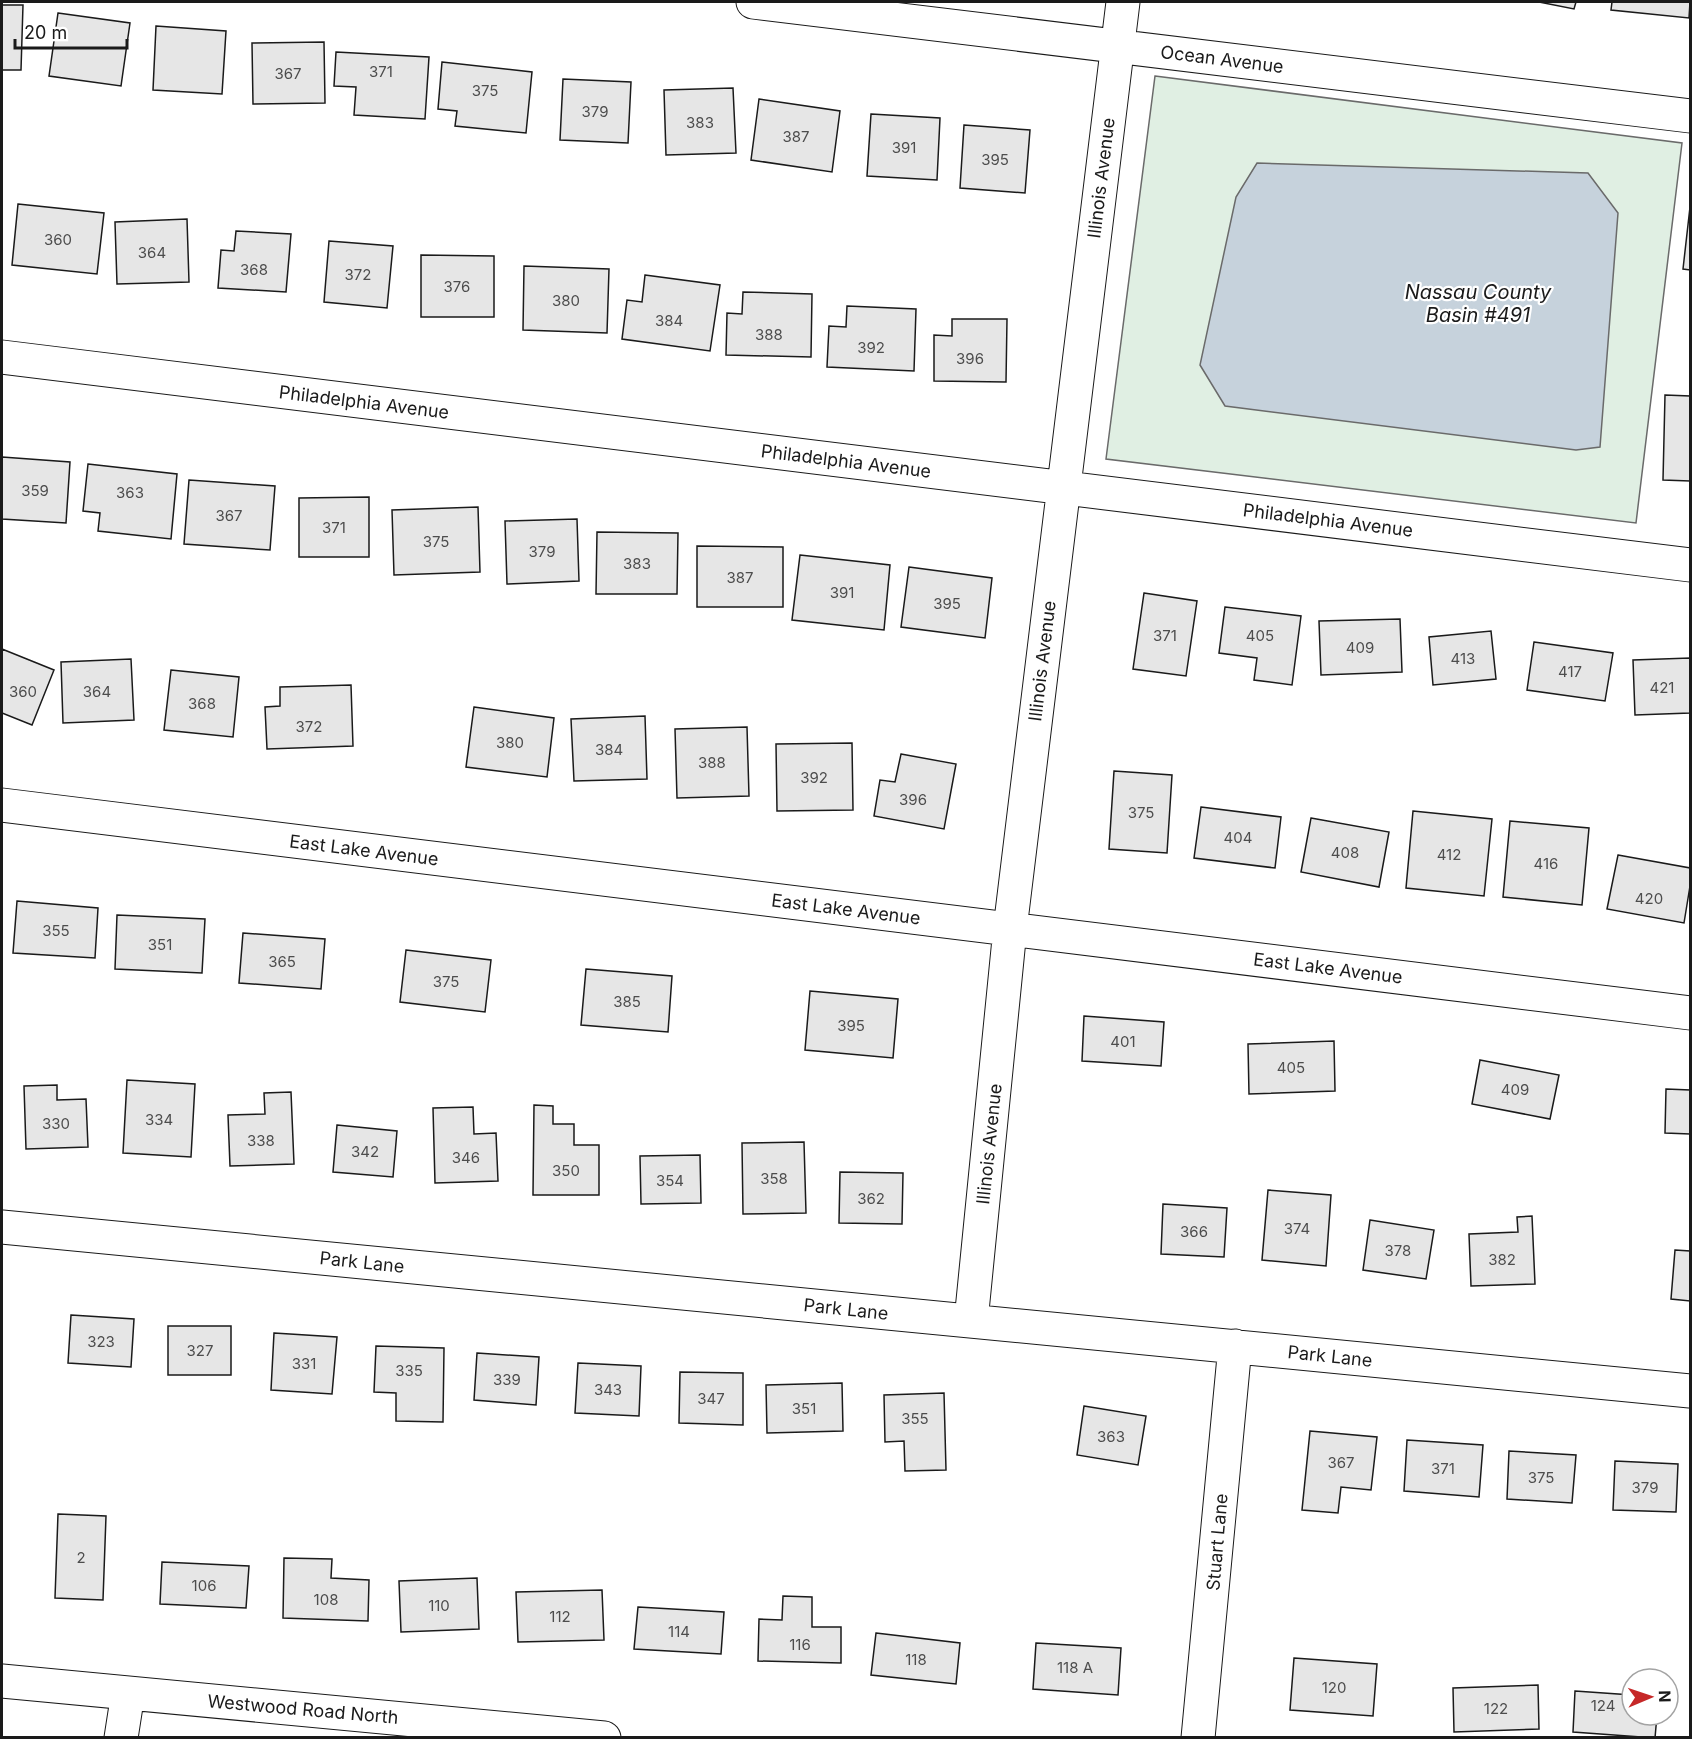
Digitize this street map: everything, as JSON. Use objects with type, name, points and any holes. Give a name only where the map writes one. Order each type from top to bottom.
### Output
[{"type":"street","name":"Ocean Avenue","points":[[753,2],[1690,116]]},
{"type":"street","name":"Illinois Avenue","points":[[971,1321],[1010,929],[1123,2]]},
{"type":"street","name":"Philadelphia Avenue","points":[[2,357],[1690,565]]},
{"type":"street","name":"East Lake Avenue","points":[[2,806],[1690,1013]]},
{"type":"street","name":"Park Lane","points":[[2,1227],[1690,1391]]},
{"type":"street","name":"Stuart Lane","points":[[1198,1737],[1235,1346]]},
{"type":"street","name":"Westwood Road North","points":[[2,1680],[604,1737]]},
{"type":"street","points":[[121,1737],[128,1693]]},
{"type":"green space","points":[[1155,76],[1682,143],[1636,523],[1106,459]]},
{"type":"water","name":"Nassau County Basin #491","points":[[1257,163],[1588,173],[1618,213],[1600,447],[1576,450],[1225,406],[1200,365],[1236,197]]},
{"type":"building","points":[[1539,2],[1576,2],[1574,9]]},
{"type":"building","points":[[1612,2],[1690,2],[1689,18],[1611,10]]},
{"type":"building","points":[[2,5],[23,5],[21,70],[2,70]]},
{"type":"building","points":[[58,13],[130,23],[121,86],[49,76]]},
{"type":"building","points":[[156,26],[226,31],[222,94],[153,90]]},
{"type":"building","points":[[324,42],[325,103],[253,104],[252,43]]},
{"type":"building","points":[[336,52],[429,57],[425,119],[354,115],[356,87],[334,86]]},
{"type":"building","points":[[442,62],[532,72],[526,133],[455,126],[457,111],[438,109]]},
{"type":"building","points":[[563,79],[631,82],[628,143],[560,140]]},
{"type":"building","points":[[733,88],[736,153],[666,155],[664,90]]},
{"type":"building","points":[[759,99],[840,111],[832,172],[751,160]]},
{"type":"building","points":[[871,114],[940,118],[937,180],[867,176]]},
{"type":"building","points":[[964,125],[1030,130],[1025,193],[960,188]]},
{"type":"building","points":[[18,204],[104,213],[97,274],[12,265]]},
{"type":"building","points":[[1690,207],[1690,270],[1683,269]]},
{"type":"building","points":[[187,219],[189,282],[117,284],[115,222]]},
{"type":"building","points":[[236,231],[291,234],[286,292],[218,288],[221,250],[234,251]]},
{"type":"building","points":[[329,241],[393,246],[387,308],[324,302]]},
{"type":"building","points":[[421,255],[494,256],[494,317],[421,317]]},
{"type":"building","points":[[524,266],[609,269],[607,333],[523,330]]},
{"type":"building","points":[[645,275],[720,285],[710,351],[622,339],[627,300],[642,302]]},
{"type":"building","points":[[743,292],[812,294],[811,357],[726,355],[727,313],[742,314]]},
{"type":"building","points":[[847,306],[916,309],[914,371],[827,367],[829,326],[846,327]]},
{"type":"building","points":[[952,319],[1007,319],[1006,382],[934,381],[934,335],[952,336]]},
{"type":"building","points":[[1665,395],[1690,396],[1690,481],[1663,480]]},
{"type":"building","points":[[2,457],[70,462],[66,523],[2,519]]},
{"type":"building","points":[[88,464],[177,474],[171,539],[98,531],[100,513],[83,511]]},
{"type":"building","points":[[189,480],[275,486],[270,550],[184,544]]},
{"type":"building","points":[[369,497],[369,557],[299,557],[299,498]]},
{"type":"building","points":[[478,507],[480,572],[394,575],[392,510]]},
{"type":"building","points":[[577,519],[579,581],[507,584],[505,521]]},
{"type":"building","points":[[597,532],[678,533],[677,594],[596,594]]},
{"type":"building","points":[[697,546],[783,547],[783,607],[697,607]]},
{"type":"building","points":[[800,555],[890,565],[884,630],[792,620]]},
{"type":"building","points":[[909,567],[992,578],[985,638],[901,627]]},
{"type":"building","points":[[1144,593],[1197,601],[1186,676],[1133,669]]},
{"type":"building","points":[[1225,607],[1301,616],[1292,685],[1254,680],[1257,658],[1219,653]]},
{"type":"building","points":[[1400,619],[1402,672],[1321,675],[1319,621]]},
{"type":"building","points":[[1491,631],[1496,679],[1433,685],[1429,637]]},
{"type":"building","points":[[1534,642],[1613,653],[1605,701],[1527,690]]},
{"type":"building","points":[[2,649],[54,670],[32,725],[2,713]]},
{"type":"building","points":[[1690,658],[1690,713],[1635,715],[1633,660]]},
{"type":"building","points":[[131,659],[134,720],[63,723],[61,662]]},
{"type":"building","points":[[171,670],[239,677],[233,737],[164,730]]},
{"type":"building","points":[[351,685],[353,746],[267,749],[265,707],[280,706],[280,687]]},
{"type":"building","points":[[474,707],[554,718],[547,777],[466,767]]},
{"type":"building","points":[[645,716],[647,779],[574,781],[571,719]]},
{"type":"building","points":[[747,727],[749,796],[677,798],[675,729]]},
{"type":"building","points":[[852,743],[853,810],[777,811],[776,744]]},
{"type":"building","points":[[901,754],[956,764],[944,829],[874,816],[880,780],[895,782]]},
{"type":"building","points":[[1114,771],[1172,775],[1167,853],[1109,849]]},
{"type":"building","points":[[1201,807],[1281,817],[1275,868],[1194,858]]},
{"type":"building","points":[[1413,811],[1492,819],[1484,896],[1406,888]]},
{"type":"building","points":[[1311,818],[1389,832],[1379,887],[1301,872]]},
{"type":"building","points":[[1510,821],[1589,828],[1582,905],[1503,897]]},
{"type":"building","points":[[1618,855],[1690,868],[1690,886],[1684,923],[1607,909]]},
{"type":"building","points":[[17,901],[98,908],[95,958],[13,953]]},
{"type":"building","points":[[117,915],[205,919],[202,973],[115,969]]},
{"type":"building","points":[[243,933],[325,939],[321,989],[239,983]]},
{"type":"building","points":[[406,950],[491,960],[485,1012],[400,1002]]},
{"type":"building","points":[[586,969],[672,976],[668,1032],[581,1025]]},
{"type":"building","points":[[810,991],[898,999],[893,1058],[805,1050]]},
{"type":"building","points":[[1084,1016],[1164,1022],[1161,1066],[1082,1061]]},
{"type":"building","points":[[1334,1041],[1335,1091],[1249,1094],[1248,1044]]},
{"type":"building","points":[[1480,1060],[1559,1075],[1550,1119],[1472,1104]]},
{"type":"building","points":[[127,1080],[195,1084],[191,1157],[123,1153]]},
{"type":"building","points":[[57,1085],[57,1100],[86,1099],[88,1147],[26,1149],[24,1086]]},
{"type":"building","points":[[1666,1089],[1690,1090],[1690,1134],[1665,1133]]},
{"type":"building","points":[[291,1092],[294,1164],[230,1166],[228,1115],[265,1114],[264,1093]]},
{"type":"building","points":[[534,1105],[553,1106],[553,1124],[574,1124],[574,1145],[599,1145],[599,1195],[533,1195]]},
{"type":"building","points":[[473,1107],[474,1134],[496,1133],[498,1181],[435,1183],[433,1108]]},
{"type":"building","points":[[337,1125],[397,1131],[393,1177],[333,1172]]},
{"type":"building","points":[[804,1142],[806,1213],[743,1214],[742,1143]]},
{"type":"building","points":[[700,1155],[701,1203],[641,1204],[640,1156]]},
{"type":"building","points":[[840,1172],[903,1173],[902,1224],[839,1223]]},
{"type":"building","points":[[1268,1190],[1331,1195],[1326,1266],[1262,1260]]},
{"type":"building","points":[[1163,1204],[1227,1208],[1224,1257],[1161,1254]]},
{"type":"building","points":[[1532,1216],[1535,1284],[1471,1286],[1469,1234],[1518,1232],[1517,1217]]},
{"type":"building","points":[[1370,1220],[1434,1230],[1426,1279],[1363,1270]]},
{"type":"building","points":[[1675,1250],[1690,1251],[1690,1301],[1671,1299]]},
{"type":"building","points":[[71,1315],[134,1319],[131,1367],[68,1363]]},
{"type":"building","points":[[168,1326],[231,1326],[231,1375],[168,1375]]},
{"type":"building","points":[[274,1333],[337,1337],[332,1394],[271,1390]]},
{"type":"building","points":[[376,1346],[444,1348],[443,1422],[396,1421],[396,1393],[374,1392]]},
{"type":"building","points":[[477,1353],[539,1357],[536,1405],[474,1400]]},
{"type":"building","points":[[578,1363],[641,1366],[639,1416],[575,1413]]},
{"type":"building","points":[[680,1372],[743,1373],[743,1425],[679,1423]]},
{"type":"building","points":[[842,1383],[843,1431],[767,1433],[766,1385]]},
{"type":"building","points":[[944,1393],[946,1470],[905,1471],[904,1441],[885,1442],[884,1395]]},
{"type":"building","points":[[1084,1406],[1146,1416],[1138,1465],[1077,1455]]},
{"type":"building","points":[[1310,1431],[1377,1437],[1371,1490],[1341,1487],[1338,1513],[1302,1510]]},
{"type":"building","points":[[1407,1440],[1483,1445],[1479,1497],[1404,1491]]},
{"type":"building","points":[[1509,1451],[1576,1455],[1572,1503],[1507,1499]]},
{"type":"building","points":[[1615,1461],[1678,1464],[1676,1512],[1613,1510]]},
{"type":"building","points":[[58,1514],[106,1516],[103,1600],[55,1598]]},
{"type":"building","points":[[284,1558],[332,1559],[331,1578],[369,1580],[368,1621],[283,1618]]},
{"type":"building","points":[[162,1562],[249,1566],[246,1608],[160,1604]]},
{"type":"building","points":[[477,1578],[479,1629],[401,1632],[399,1581]]},
{"type":"building","points":[[602,1590],[604,1640],[518,1642],[516,1592]]},
{"type":"building","points":[[783,1596],[812,1597],[812,1627],[841,1627],[841,1663],[758,1661],[759,1619],[782,1620]]},
{"type":"building","points":[[638,1607],[724,1612],[721,1654],[634,1649]]},
{"type":"building","points":[[876,1633],[960,1643],[956,1684],[871,1675]]},
{"type":"building","points":[[1036,1643],[1121,1648],[1118,1695],[1033,1689]]},
{"type":"building","points":[[1294,1658],[1377,1664],[1373,1716],[1290,1710]]},
{"type":"building","points":[[1538,1685],[1539,1729],[1454,1732],[1453,1688]]},
{"type":"building","points":[[1575,1691],[1620,1694],[1620,1727],[1656,1727],[1655,1738],[1573,1732]]}]
